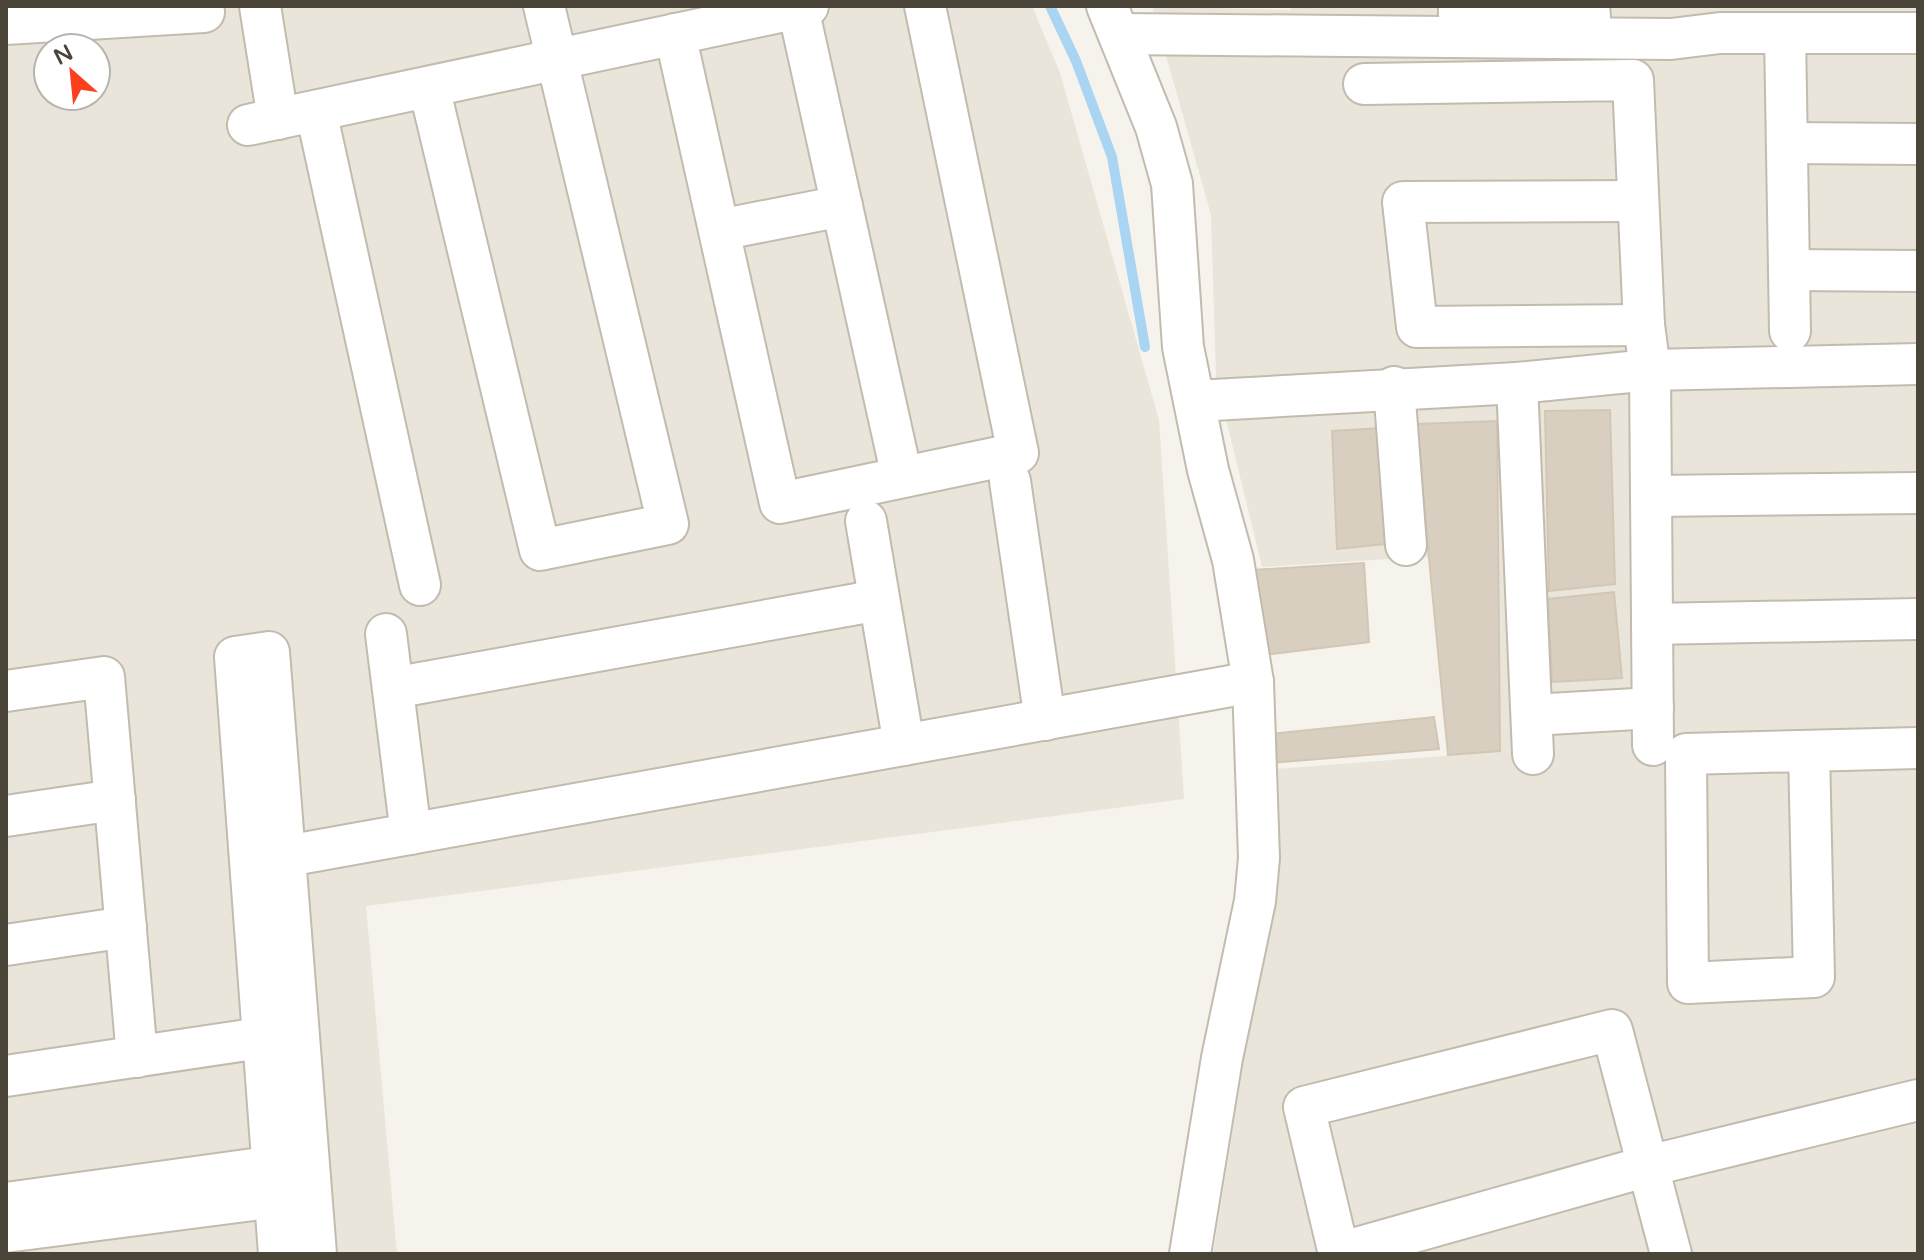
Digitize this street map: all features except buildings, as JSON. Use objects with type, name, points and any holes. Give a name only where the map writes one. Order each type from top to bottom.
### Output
[{"type":"street","points":[[260,6],[281,119],[420,585]]},
{"type":"street","points":[[429,87],[540,550],[668,524],[544,6]]},
{"type":"street","points":[[675,34],[780,503],[1018,453],[925,6]]},
{"type":"street","points":[[1459,6],[1459,14],[1590,17],[1589,6]]},
{"type":"street","points":[[281,119],[803,7],[842,206],[902,477]]},
{"type":"street","points":[[6,24],[57,13],[189,11]]},
{"type":"street","points":[[1190,1254],[1222,1058],[1255,901],[1259,858],[1253,682],[1233,560],[1208,470],[1183,347],[1172,184],[1156,127],[1113,20],[1671,22],[1720,33],[1918,33]]},
{"type":"street","points":[[1785,33],[1790,331]]},
{"type":"street","points":[[1364,84],[1633,80],[1644,325],[1650,370],[1653,727],[1533,735],[1517,383]]},
{"type":"street","points":[[1787,143],[1918,144]]},
{"type":"street","points":[[1638,201],[1403,202],[1417,327],[1644,325]]},
{"type":"street","points":[[719,230],[842,206]]},
{"type":"street","points":[[1789,270],[1918,271]]},
{"type":"street","points":[[1195,401],[1394,387],[1517,383],[1650,370],[1918,364]]},
{"type":"street","points":[[1394,387],[1406,545]]},
{"type":"street","points":[[1010,481],[1045,720]]},
{"type":"street","points":[[1651,496],[1918,493]]},
{"type":"street","points":[[866,521],[904,745]]},
{"type":"street","points":[[393,688],[879,600]]},
{"type":"street","points":[[1652,624],[1918,619]]},
{"type":"street","points":[[386,634],[411,834]]},
{"type":"street","points":[[279,1254],[285,1175],[281,1035],[287,856],[269,652],[235,657],[281,1035]]},
{"type":"street","points":[[6,691],[104,677],[137,1057]]},
{"type":"street","points":[[287,856],[1253,682]]},
{"type":"street","points":[[1809,751],[1814,977],[1688,983],[1686,754],[1918,748]]},
{"type":"street","points":[[6,816],[115,800]]},
{"type":"street","points":[[6,945],[126,927]]},
{"type":"street","points":[[1671,1254],[1648,1166],[1612,1030],[1304,1107],[1339,1254],[1648,1166],[1918,1100]]},
{"type":"street","points":[[6,1076],[281,1035]]},
{"type":"street","points":[[6,1203],[285,1175]]},
{"type":"street","points":[[6,1232],[285,1175]]},
{"type":"street","points":[[285,1175],[316,1254]]},
{"type":"shaded area","points":[[6,6],[1032,6],[1060,73],[1159,420],[1184,799],[366,906],[397,1254],[6,1254]]},
{"type":"shaded area","points":[[1152,6],[1291,10],[1291,6],[1918,6],[1918,1254],[1213,1254],[1277,849],[1276,769],[1455,755],[1452,555],[1262,567],[1216,378],[1211,215]]},
{"type":"waterway","points":[[1050,6],[1076,61],[1112,157],[1145,347]]}]
